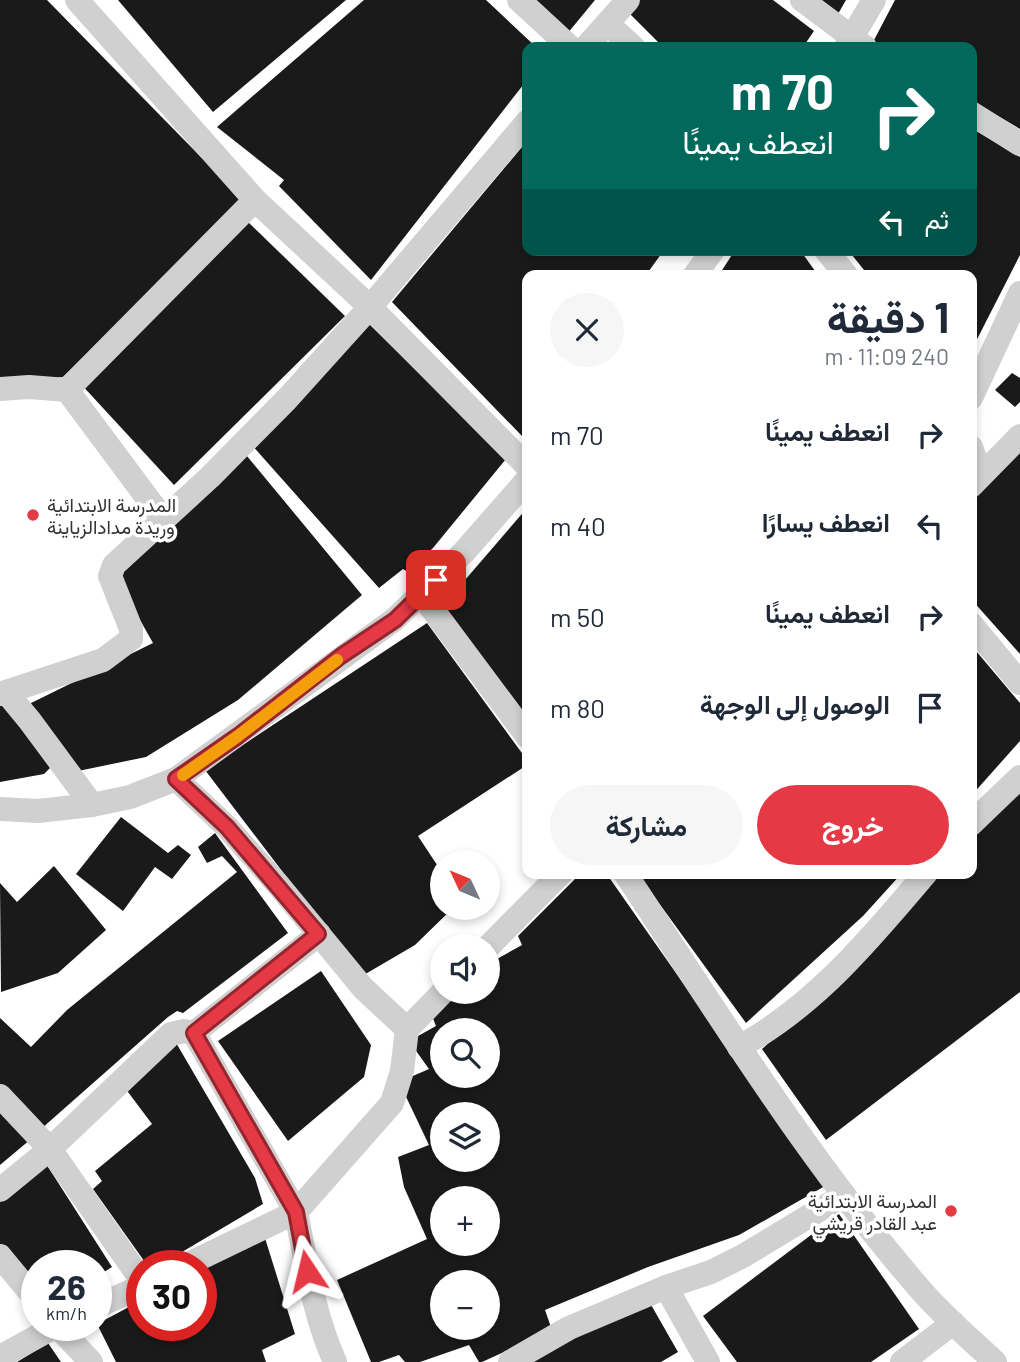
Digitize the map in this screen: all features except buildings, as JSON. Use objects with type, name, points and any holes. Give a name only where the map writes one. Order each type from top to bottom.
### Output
[{"type":"street","points":[[77,0],[255,200],[370,307],[522,461]]},
{"type":"street","points":[[519,0],[565,42]]},
{"type":"street","points":[[591,42],[628,0]]},
{"type":"street","points":[[802,0],[852,42]]},
{"type":"street","points":[[855,42],[874,0]]},
{"type":"street","points":[[608,24],[628,42]]},
{"type":"street","points":[[977,117],[1020,144]]},
{"type":"street","points":[[92,805],[3,693],[103,660],[131,639],[131,629],[113,589],[111,569],[210,477],[287,399],[370,307],[522,128]]},
{"type":"street","points":[[67,390],[255,200]]},
{"type":"street","points":[[831,256],[842,270]]},
{"type":"street","points":[[977,385],[1020,293]]},
{"type":"street","points":[[0,389],[29,387],[67,390],[163,519]]},
{"type":"street","points":[[977,479],[1020,436]]},
{"type":"street","points":[[0,809],[38,811],[92,805],[130,797],[176,779],[238,736],[341,656],[395,620],[464,552],[522,486]]},
{"type":"street","points":[[421,594],[522,729]]},
{"type":"street","points":[[977,631],[1020,683]]},
{"type":"street","points":[[977,818],[1020,776]]},
{"type":"street","points":[[176,779],[227,827],[363,988],[407,1029]]},
{"type":"street","points":[[500,935],[555,879]]},
{"type":"street","points":[[629,879],[739,1046],[844,1195],[920,1289],[995,1362]]},
{"type":"street","points":[[739,1046],[765,1033],[801,1006],[853,955],[921,879]]},
{"type":"street","points":[[194,1033],[318,934]]},
{"type":"street","points":[[217,1250],[296,1212],[391,1103],[402,1070],[407,1029],[431,1004]]},
{"type":"street","points":[[0,1190],[50,1150],[171,1034],[184,1031],[194,1033],[296,1212],[307,1271],[335,1362]]},
{"type":"street","points":[[0,1096],[50,1150],[126,1258]]},
{"type":"street","points":[[510,1362],[569,1328],[666,1287],[711,1272],[743,1256],[844,1195]]},
{"type":"street","points":[[0,1256],[21,1282]]},
{"type":"street","points":[[666,1287],[704,1361]]},
{"type":"street","points":[[902,1362],[953,1323]]},
{"type":"street","points":[[0,1357],[28,1341]]},
{"type":"street","points":[[72,1341],[91,1362]]},
{"type":"slow traffic","points":[[183,775],[337,660]]},
{"type":"place","name":"المدرسة الابتدائية وريدة مدادالزياينة","points":[[33,515]]},
{"type":"place","name":"المدرسة الابتدائية عبد القادر قريشي","points":[[951,1211]]},
{"type":"route","points":[[307,1271],[296,1212],[194,1033],[318,934],[227,827],[176,779],[238,736],[341,656],[395,620],[436,580]]}]
